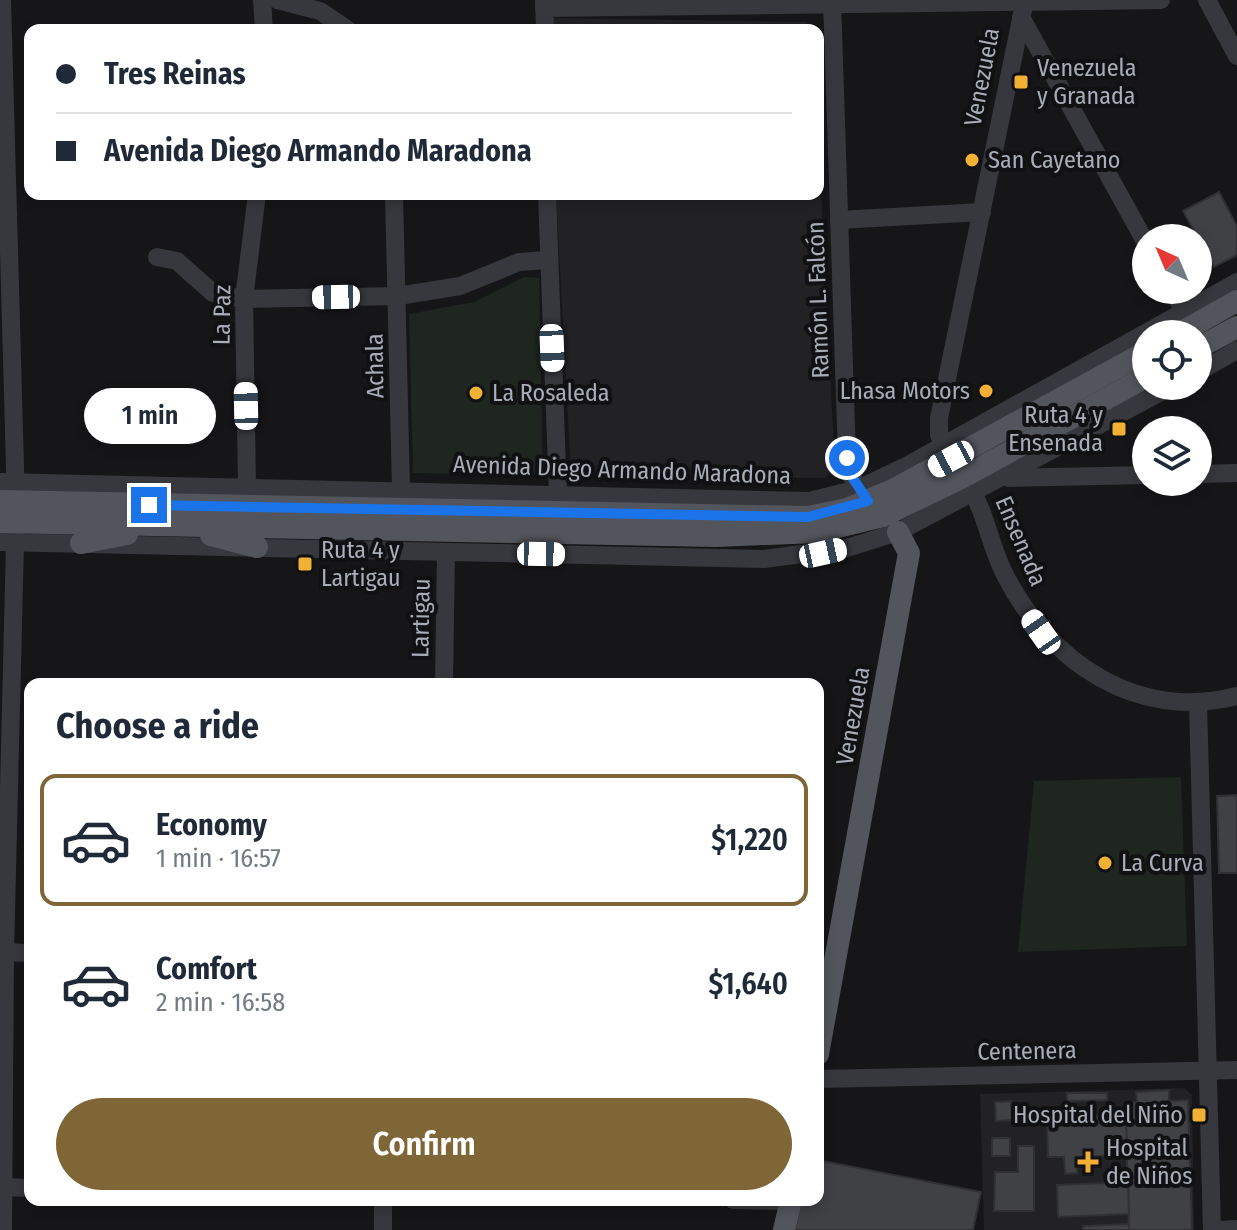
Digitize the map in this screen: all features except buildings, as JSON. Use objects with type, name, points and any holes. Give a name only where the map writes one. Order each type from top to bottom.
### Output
[{"type":"main road","points":[[1203,320],[1237,301]]},
{"type":"main road","points":[[1212,340],[1237,327]]},
{"type":"main road","name":"Avenida Diego Armando Maradona","points":[[958,469],[1132,361]]},
{"type":"main road","name":"Avenida Diego Armando Maradona","points":[[7,512],[173,525],[787,536],[877,509],[1132,384]]},
{"type":"main road","name":"Avenida Diego Armando Maradona","points":[[7,512],[765,518],[808,517],[877,509]]},
{"type":"main road","name":"Venezuela","points":[[824,986],[909,553],[877,509]]},
{"type":"main road","points":[[81,543],[173,525],[257,547]]},
{"type":"main road","points":[[784,1230],[790,1206]]},
{"type":"street","points":[[2,0],[7,512],[2,952],[3,1230]]},
{"type":"street","points":[[262,0],[264,24]]},
{"type":"street","points":[[277,0],[320,11],[339,24]]},
{"type":"street","points":[[545,24],[544,4],[832,2],[1023,7],[1161,0]]},
{"type":"street","points":[[1207,0],[1237,56]]},
{"type":"street","name":"Ramón L. Falcón","points":[[832,2],[847,458],[850,474],[877,509]]},
{"type":"street","points":[[1023,7],[1136,224]]},
{"type":"street","name":"Venezuela","points":[[958,469],[939,418],[1023,7]]},
{"type":"street","name":"La Paz","points":[[247,486],[244,299],[256,200]]},
{"type":"street","name":"Achala","points":[[394,200],[401,489]]},
{"type":"street","points":[[547,200],[558,495]]},
{"type":"street","points":[[839,220],[982,212]]},
{"type":"street","points":[[157,257],[177,261],[213,293],[244,299],[398,296],[460,286],[507,265],[548,260]]},
{"type":"street","name":"Avenida Diego Armando Maradona","points":[[7,512],[81,543],[764,559],[823,553],[877,509],[958,469],[1184,311],[1237,282]]},
{"type":"street","points":[[1180,304],[1184,311]]},
{"type":"street","points":[[1212,364],[1237,350]]},
{"type":"street","name":"Avenida Diego Armando Maradona","points":[[958,469],[1002,478],[1146,400]]},
{"type":"street","name":"Ensenada","points":[[958,469],[1006,577],[1041,632],[1063,654],[1093,676],[1124,691],[1152,699],[1198,703],[1237,696]]},
{"type":"street","points":[[1212,474],[1237,473]]},
{"type":"street","points":[[1002,478],[1132,475]]},
{"type":"street","name":"Avenida Diego Armando Maradona","points":[[7,512],[247,486],[809,501],[877,509]]},
{"type":"street","name":"Lartigau","points":[[444,678],[446,552]]},
{"type":"street","points":[[1198,703],[1212,1230]]},
{"type":"street","points":[[2,952],[24,953]]},
{"type":"street","name":"Centenera","points":[[824,1079],[1237,1070]]},
{"type":"street","points":[[4,1187],[24,1188]]},
{"type":"street","points":[[383,1206],[383,1230]]},
{"type":"street","points":[[1222,1230],[1237,1229]]},
{"type":"shaded area","points":[[553,18],[808,24],[550,24]]},
{"type":"shaded area","points":[[556,200],[822,200],[835,469],[825,478],[571,475]]},
{"type":"shaded area","name":"La Rosaleda","points":[[524,277],[539,278],[543,475],[413,473],[409,314],[474,302]]},
{"type":"shaded area","name":"La Curva","points":[[1181,777],[1187,946],[1018,952],[1034,781]]},
{"type":"shaded area","name":"Hospital de Niños","points":[[1184,1088],[1192,1095],[1194,1230],[984,1230],[980,1094]]},
{"type":"place","name":"Venezuela y Granada","points":[[1021,82]]},
{"type":"place","name":"San Cayetano","points":[[972,160]]},
{"type":"place","name":"Lhasa Motors","points":[[986,391]]},
{"type":"place","name":"La Rosaleda","points":[[476,393]]},
{"type":"place","name":"Ruta 4 y Ensenada","points":[[1119,429]]},
{"type":"place","name":"Ruta 4 y Lartigau","points":[[305,564]]},
{"type":"place","name":"La Curva","points":[[1105,863]]},
{"type":"place","name":"Hospital del Niño","points":[[1199,1115]]},
{"type":"place","name":"Hospital de Niños","points":[[1088,1162]]},
{"type":"route","points":[[149,505],[808,517],[868,501],[850,474],[847,458]]}]
